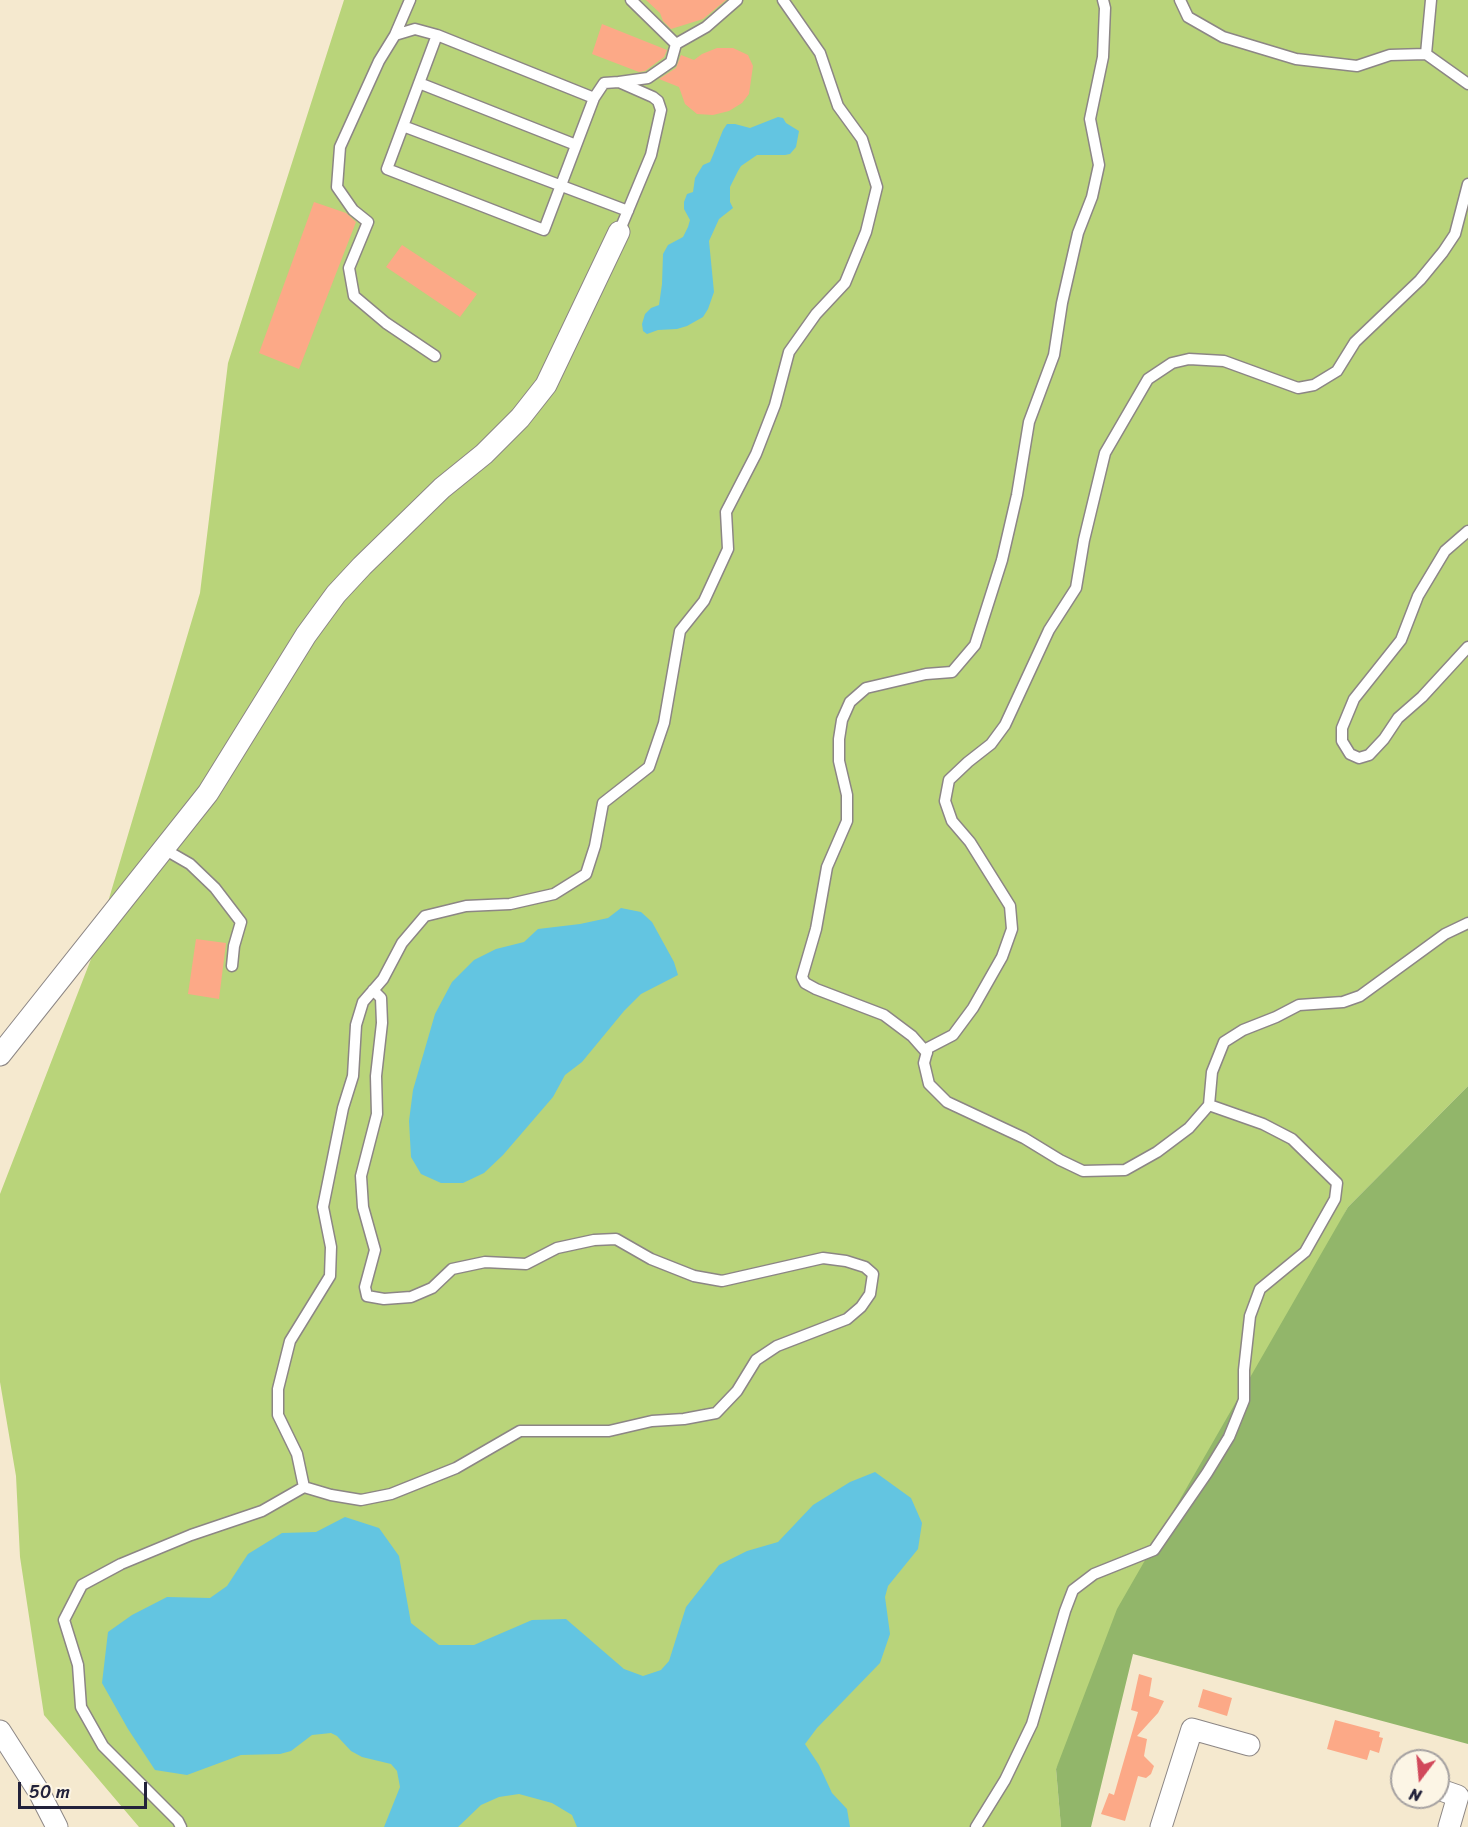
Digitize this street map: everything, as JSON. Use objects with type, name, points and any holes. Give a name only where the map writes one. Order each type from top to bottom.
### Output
[{"type":"street","points":[[0,1055],[208,793],[306,635],[336,594],[442,488],[491,447],[520,418],[546,386],[619,232]]},
{"type":"street","points":[[1161,1827],[1192,1729],[1249,1745]]},
{"type":"street","points":[[0,1731],[39,1792],[57,1827]]},
{"type":"street","points":[[1449,1827],[1458,1796],[1450,1794]]},
{"type":"lane","points":[[410,0],[340,147],[337,187],[353,210],[368,222],[349,268],[354,296],[386,323],[435,356]]},
{"type":"lane","points":[[631,0],[676,44]]},
{"type":"lane","points":[[437,35],[387,169],[544,230],[594,98],[604,82],[648,78],[671,62],[676,44],[706,27],[737,0]]},
{"type":"lane","points":[[304,1486],[297,1454],[278,1415],[278,1389],[290,1341],[330,1276],[331,1247],[323,1207],[343,1108],[353,1076],[356,1025],[363,1002],[383,979],[402,943],[425,916],[466,906],[510,904],[554,894],[586,874],[595,846],[603,803],[649,767],[664,723],[680,631],[704,601],[728,549],[726,512],[756,454],[775,405],[789,352],[816,314],[844,284],[866,232],[877,187],[862,139],[838,106],[820,53],[783,0]]},
{"type":"lane","points":[[927,1053],[912,1036],[884,1015],[805,983],[802,977],[816,929],[827,867],[848,821],[847,795],[839,761],[842,720],[850,702],[866,688],[926,674],[952,672],[975,645],[1002,560],[1017,495],[1029,422],[1054,355],[1062,303],[1078,233],[1092,197],[1099,165],[1090,119],[1103,57],[1105,8],[1103,0]]},
{"type":"lane","points":[[1180,0],[1188,17],[1223,37],[1296,60],[1358,66],[1390,55],[1426,54],[1468,84]]},
{"type":"lane","points":[[1426,54],[1431,0]]},
{"type":"lane","points":[[395,35],[415,29],[437,35],[594,98]]},
{"type":"lane","points":[[619,82],[653,97],[661,110],[651,155],[619,232]]},
{"type":"lane","points":[[419,83],[576,145]]},
{"type":"lane","points":[[403,126],[628,211]]},
{"type":"lane","points":[[1468,184],[1455,234],[1443,252],[1420,280],[1355,342],[1337,370],[1314,385],[1298,388],[1224,361],[1189,358],[1172,363],[1148,380],[1105,453],[1084,540],[1076,588],[1049,630],[1005,725],[991,744],[949,780],[945,801],[952,821],[970,843],[1010,906],[1012,929],[1002,957],[973,1008],[953,1035],[928,1048],[924,1063],[928,1084],[947,1102],[1024,1138],[1083,1171],[1125,1170],[1157,1152],[1189,1128],[1209,1105],[1212,1072],[1224,1042],[1243,1030],[1299,1005],[1343,1002],[1360,996],[1445,934],[1468,922]]},
{"type":"lane","points":[[1468,531],[1445,551],[1418,596],[1401,640],[1354,699],[1342,728],[1342,741],[1350,754],[1359,758],[1370,755],[1398,718],[1422,697],[1468,647]]},
{"type":"lane","points":[[164,849],[190,864],[215,888],[241,922],[234,946],[232,966]]},
{"type":"lane","points":[[181,1827],[178,1821],[103,1746],[81,1707],[78,1665],[64,1620],[82,1585],[121,1564],[191,1535],[262,1511],[304,1486],[331,1495],[361,1500],[391,1494],[456,1468],[520,1431],[609,1431],[652,1421],[684,1419],[716,1413],[737,1391],[756,1360],[777,1346],[847,1320],[861,1307],[870,1294],[873,1274],[865,1267],[823,1258],[722,1281],[694,1276],[651,1259],[616,1239],[594,1240],[557,1248],[526,1264],[485,1262],[452,1269],[432,1287],[411,1297],[384,1299],[367,1296],[365,1287],[375,1250],[363,1207],[361,1176],[377,1114],[376,1076],[382,1023],[381,998],[373,990]]},
{"type":"lane","points":[[976,1827],[1005,1780],[1032,1724],[1073,1590],[1094,1574],[1154,1550],[1207,1473],[1229,1437],[1244,1400],[1244,1370],[1250,1316],[1260,1289],[1305,1252],[1335,1199],[1337,1183],[1292,1139],[1263,1124],[1209,1105]]},
{"type":"green space","points":[[344,0],[1468,0],[1468,1086],[1348,1207],[1056,1769],[1061,1827],[139,1827],[44,1715],[20,1557],[16,1476],[0,1382],[0,1194],[91,959],[200,593],[228,363]]},
{"type":"green space","points":[[1468,1086],[1468,1744],[1133,1654],[1091,1827],[1061,1827],[1056,1769],[1117,1609],[1348,1207]]},
{"type":"water","points":[[778,117],[783,118],[786,123],[799,131],[796,147],[790,154],[757,155],[741,166],[738,171],[730,187],[730,202],[733,208],[719,219],[709,241],[714,292],[708,309],[703,317],[687,326],[647,334],[643,331],[642,324],[645,314],[651,308],[659,305],[663,254],[668,245],[683,237],[688,227],[690,220],[684,209],[684,202],[687,194],[693,192],[695,178],[703,165],[710,162],[723,130],[727,124],[750,128]]},
{"type":"water","points":[[621,908],[641,912],[652,922],[674,962],[678,975],[641,994],[624,1011],[582,1062],[565,1075],[553,1097],[503,1155],[484,1173],[463,1183],[441,1183],[421,1174],[411,1157],[409,1121],[413,1090],[435,1014],[452,982],[474,960],[496,949],[524,942],[538,929],[608,918]]},
{"type":"water","points":[[875,1472],[911,1498],[922,1523],[918,1549],[888,1586],[885,1597],[890,1634],[880,1663],[817,1728],[805,1744],[819,1765],[832,1793],[847,1809],[850,1827],[577,1827],[572,1815],[552,1803],[519,1794],[499,1797],[481,1805],[458,1827],[384,1827],[400,1787],[397,1771],[391,1764],[362,1757],[351,1751],[337,1736],[331,1733],[312,1735],[291,1751],[280,1754],[241,1755],[187,1775],[155,1770],[102,1683],[108,1632],[132,1615],[167,1597],[210,1598],[227,1586],[248,1554],[282,1533],[316,1532],[345,1517],[379,1528],[399,1556],[411,1623],[439,1645],[474,1645],[532,1620],[566,1619],[624,1669],[643,1676],[661,1670],[669,1661],[686,1607],[719,1565],[747,1551],[778,1542],[813,1505],[850,1482]]},
{"type":"building","points":[[646,0],[726,0],[703,19],[671,29],[663,21],[660,13]]},
{"type":"building","points":[[602,24],[667,50],[664,57],[645,71],[639,72],[592,54]]},
{"type":"building","points":[[717,48],[733,48],[748,55],[753,66],[749,94],[742,103],[729,111],[713,115],[697,114],[685,104],[679,87],[659,79],[676,68],[681,55],[694,60]]},
{"type":"building","points":[[314,202],[346,213],[356,222],[299,369],[259,353]]},
{"type":"building","points":[[402,245],[477,294],[460,317],[386,267]]},
{"type":"building","points":[[196,939],[226,943],[219,999],[188,994]]},
{"type":"building","points":[[1139,1674],[1152,1678],[1149,1696],[1164,1701],[1158,1713],[1137,1736],[1147,1739],[1144,1756],[1154,1766],[1151,1774],[1146,1778],[1138,1776],[1125,1821],[1101,1814],[1109,1793],[1114,1795],[1138,1712],[1131,1710]]},
{"type":"building","points":[[1203,1689],[1232,1698],[1227,1716],[1198,1707]]},
{"type":"building","points":[[1335,1720],[1380,1732],[1379,1737],[1383,1738],[1379,1753],[1370,1750],[1367,1760],[1327,1749]]}]
